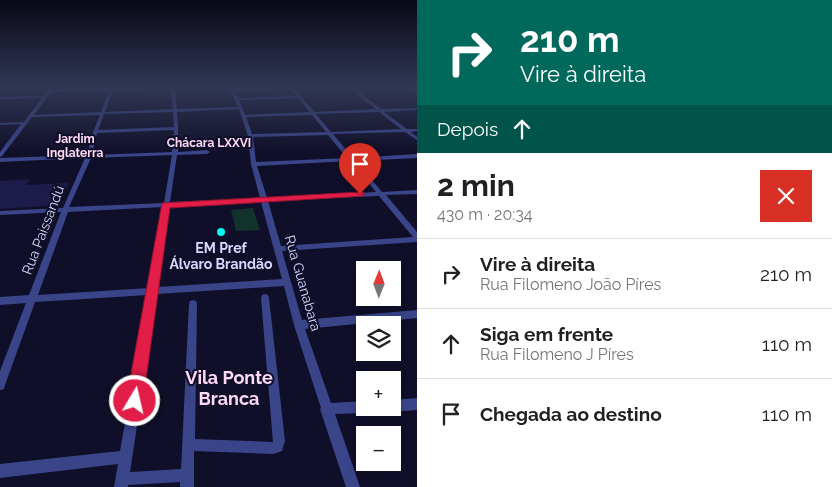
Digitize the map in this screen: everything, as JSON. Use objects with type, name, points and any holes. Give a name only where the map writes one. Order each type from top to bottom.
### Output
[{"type":"street","points":[[0,155],[36,109]]},
{"type":"street","name":"Rua Paissandú","points":[[0,385],[64,210],[89,156],[104,109]]},
{"type":"street","points":[[30,116],[217,109]]},
{"type":"street","name":"Rua Guanabara","points":[[241,109],[250,136],[254,164],[299,325],[353,487]]},
{"type":"street","points":[[310,109],[417,238]]},
{"type":"street","points":[[244,116],[417,109]]},
{"type":"street","points":[[174,110],[176,128],[175,152],[122,483],[188,481],[194,304]]},
{"type":"street","points":[[381,110],[417,139]]},
{"type":"street","points":[[0,124],[25,123]]},
{"type":"street","points":[[95,132],[176,128]]},
{"type":"street","points":[[250,136],[417,130]]},
{"type":"street","points":[[0,160],[207,152]]},
{"type":"street","points":[[254,164],[417,156]]},
{"type":"street","points":[[0,213],[417,192]]},
{"type":"street","points":[[278,249],[417,238]]},
{"type":"street","points":[[0,300],[287,282]]},
{"type":"street","points":[[189,445],[278,447],[279,441],[265,298]]},
{"type":"street","points":[[299,325],[417,314]]},
{"type":"street","points":[[401,405],[417,404]]},
{"type":"street","points":[[326,409],[356,407]]},
{"type":"street","points":[[0,471],[126,457]]},
{"type":"green space","points":[[253,208],[260,230],[236,231],[231,210]]},
{"type":"building","points":[[30,179],[26,185],[69,183],[59,205],[0,209],[0,181]]},
{"type":"place","name":"EM Pref Álvaro Brandão","points":[[221,232]]},
{"type":"district","name":"Chácara LXXVI","points":[[209,143]]},
{"type":"district","name":"Jardim Inglaterra","points":[[75,146]]},
{"type":"district","name":"Vila Ponte Branca","points":[[229,388]]},
{"type":"route","points":[[135,401],[165,205],[360,194]]}]
